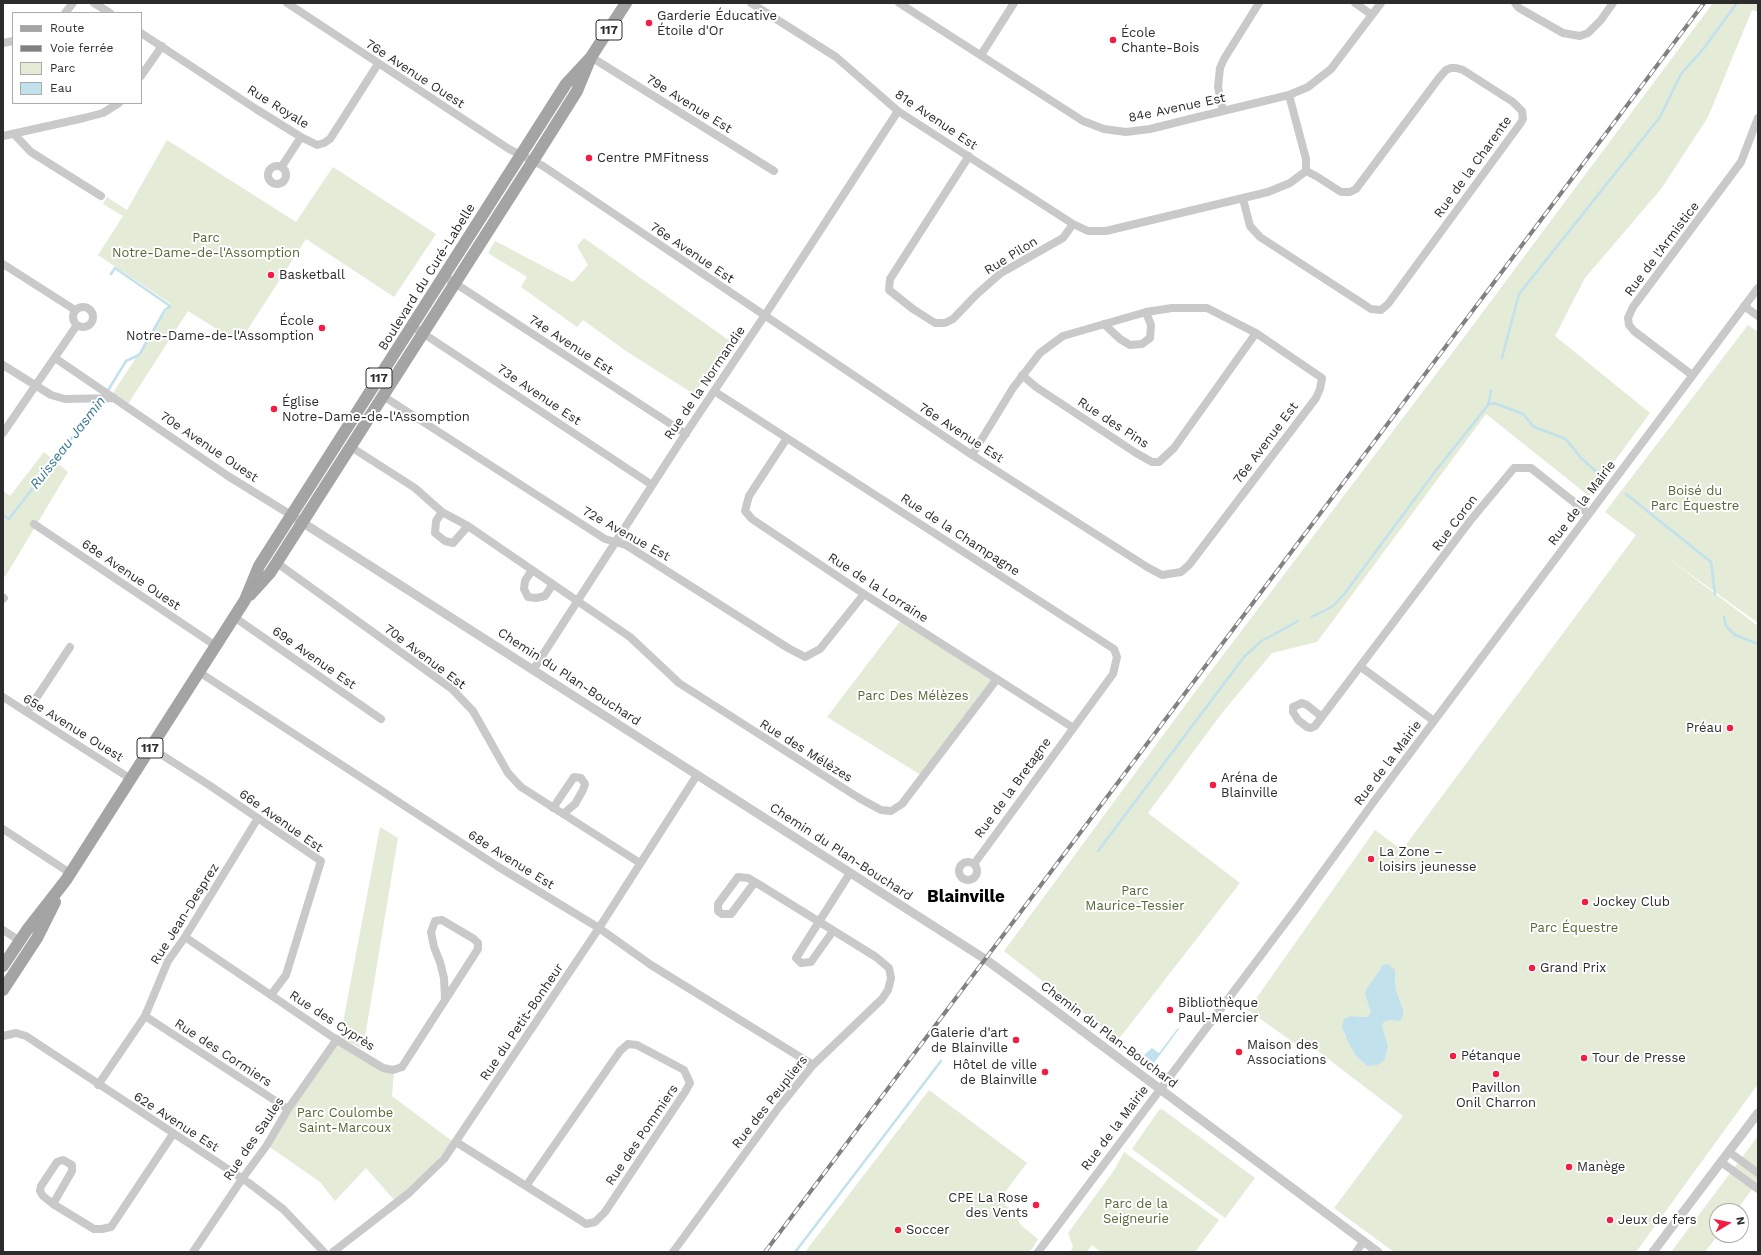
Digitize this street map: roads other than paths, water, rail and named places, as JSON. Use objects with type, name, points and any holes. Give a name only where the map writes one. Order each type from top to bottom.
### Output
[{"type":"main road","name":"Boulevard du Curé-Labelle","points":[[245,600],[259,566],[566,84],[591,57],[626,3]]},
{"type":"main road","name":"Boulevard du Curé-Labelle","points":[[3,966],[68,877],[245,600],[270,573],[277,563],[577,91],[591,57]]},
{"type":"main road","name":"Boulevard du Curé-Labelle","points":[[3,990],[37,938],[68,877]]},
{"type":"street","points":[[66,12],[73,3]]},
{"type":"street","points":[[94,3],[108,12]]},
{"type":"street","name":"76e Avenue Ouest","points":[[286,3],[509,149],[533,161]]},
{"type":"street","name":"81e Avenue Est","points":[[750,3],[836,57],[898,111],[1073,224]]},
{"type":"street","name":"84e Avenue Est","points":[[899,3],[1083,121],[1104,129],[1126,132],[1142,130],[1289,95],[1313,84],[1331,69],[1381,3]]},
{"type":"street","points":[[981,55],[1014,3]]},
{"type":"street","points":[[1223,111],[1218,84],[1221,64],[1259,3]]},
{"type":"street","points":[[1355,3],[1372,15]]},
{"type":"street","points":[[1515,3],[1519,8],[1563,33],[1580,36],[1588,33],[1601,20],[1613,3]]},
{"type":"street","name":"Rue Royale","points":[[142,34],[301,137],[317,144],[324,143],[330,139],[378,64]]},
{"type":"street","points":[[142,75],[162,46]]},
{"type":"street","name":"79e Avenue Est","points":[[591,57],[774,171]]},
{"type":"street","name":"Rue de la Charente","points":[[1243,199],[1250,226],[1260,237],[1371,309],[1381,310],[1388,304],[1520,124],[1522,114],[1520,109],[1513,102],[1463,70],[1451,68],[1446,70],[1439,78],[1356,189],[1350,192],[1341,192],[1306,171]]},
{"type":"street","points":[[1073,224],[1088,231],[1097,232],[1243,199],[1282,187],[1296,180],[1306,171],[1306,159],[1289,95]]},
{"type":"street","points":[[3,136],[89,117],[103,112],[117,104]]},
{"type":"street","name":"Rue de la Normandie","points":[[533,670],[652,485],[898,111]]},
{"type":"street","name":"Rue de l'Armistice","points":[[1692,375],[1634,331],[1629,326],[1628,318],[1633,307],[1741,162],[1758,118]]},
{"type":"street","points":[[14,134],[31,152],[101,196]]},
{"type":"street","points":[[282,166],[301,137]]},
{"type":"street","name":"Rue Pilon","points":[[968,156],[890,279],[889,290],[913,309],[935,322],[945,323],[953,319],[977,294],[1001,273],[1063,238],[1073,224]]},
{"type":"street","name":"76e Avenue Est","points":[[533,161],[972,455],[1147,567],[1162,575],[1181,572],[1189,565],[1316,398],[1320,389],[1322,378],[1256,333]]},
{"type":"street","points":[[3,264],[75,310]]},
{"type":"street","name":"74e Avenue Est","points":[[444,276],[686,434]]},
{"type":"street","name":"Rue de la Mairie","points":[[1038,1252],[1295,910],[1434,721],[1758,288]]},
{"type":"street","points":[[1744,306],[1758,316]]},
{"type":"street","points":[[81,307],[87,308],[92,312],[92,322],[87,327],[83,328],[77,325],[73,317],[75,310],[81,307]]},
{"type":"street","points":[[972,455],[1022,374],[1040,353],[1063,336],[1146,312],[1172,308],[1207,308],[1256,333]]},
{"type":"street","points":[[1104,324],[1120,339],[1130,344],[1142,344],[1150,338],[1152,325],[1146,312]]},
{"type":"street","points":[[3,433],[77,325]]},
{"type":"street","name":"73e Avenue Est","points":[[412,326],[652,485]]},
{"type":"street","name":"Rue des Pins","points":[[1022,374],[1036,387],[1142,456],[1152,462],[1159,462],[1174,448],[1256,333]]},
{"type":"street","name":"70e Avenue Ouest","points":[[55,358],[225,474],[291,515]]},
{"type":"street","points":[[3,365],[51,395],[65,399],[114,398]]},
{"type":"street","name":"Rue de la Champagne","points":[[714,391],[1114,649],[1117,657],[1113,674],[1072,727]]},
{"type":"street","name":"72e Avenue Est","points":[[383,396],[605,538],[626,545],[805,658],[820,649],[864,594]]},
{"type":"street","name":"Rue de la Lorraine","points":[[787,438],[749,496],[745,511],[752,519],[864,594],[1072,727]]},
{"type":"street","name":"Rue des Mélèzes","points":[[351,447],[415,488],[442,512],[468,526],[630,637],[679,682],[880,810],[891,811],[902,804],[997,680]]},
{"type":"street","name":"Rue Coron","points":[[1322,717],[1362,667],[1470,521],[1514,468],[1531,468],[1589,514]]},
{"type":"street","points":[[442,512],[436,521],[436,534],[445,541],[453,543],[468,526]]},
{"type":"street","name":"Chemin du Plan-Bouchard","points":[[291,515],[1002,972],[1378,1252]]},
{"type":"street","name":"68e Avenue Ouest","points":[[34,524],[216,646]]},
{"type":"street","name":"70e Avenue Est","points":[[277,563],[452,689],[473,711],[508,773],[521,787],[640,863]]},
{"type":"street","points":[[532,570],[525,581],[524,589],[528,597],[536,598],[545,596],[553,584]]},
{"type":"street","name":"69e Avenue Est","points":[[234,617],[381,719]]},
{"type":"street","points":[[26,712],[70,647]]},
{"type":"street","points":[[1362,667],[1434,721]]},
{"type":"street","name":"68e Avenue Est","points":[[199,672],[497,866],[599,928],[651,965],[813,1065]]},
{"type":"street","name":"65e Avenue Ouest","points":[[3,697],[131,779]]},
{"type":"street","name":"Rue de la Bretagne","points":[[974,864],[1072,727]]},
{"type":"street","name":"66e Avenue Est","points":[[150,748],[258,818],[320,861],[286,975],[271,995]]},
{"type":"street","name":"Rue du Petit-Bonheur","points":[[333,1252],[409,1193],[444,1159],[599,928],[697,775]]},
{"type":"street","points":[[553,808],[574,777],[581,778],[585,784],[574,804],[564,814]]},
{"type":"street","name":"Rue Jean-Desprez","points":[[98,1085],[144,1016],[168,961],[185,937],[258,818]]},
{"type":"street","points":[[3,829],[68,877]]},
{"type":"street","points":[[833,931],[811,962],[801,963],[796,958],[850,873]]},
{"type":"street","name":"Rue des Peupliers","points":[[673,1252],[779,1107],[813,1065],[882,999],[888,990],[891,978],[889,968],[876,957],[756,882],[748,878],[738,877],[718,904],[718,911],[722,914],[731,914],[756,882]]},
{"type":"street","name":"Rue des Cyprès","points":[[185,937],[337,1039],[384,1068],[393,1070],[402,1067],[478,949],[478,943],[474,939],[442,920],[435,921],[431,932],[444,978],[445,999]]},
{"type":"street","points":[[3,930],[20,941]]},
{"type":"street","name":"Rue des Cormiers","points":[[144,1016],[288,1109]]},
{"type":"street","name":"62e Avenue Est","points":[[3,1036],[13,1033],[23,1035],[242,1179],[283,1209],[324,1252]]},
{"type":"street","name":"Rue des Saules","points":[[193,1252],[242,1179],[267,1146],[288,1109],[337,1039]]},
{"type":"street","name":"Rue des Pommiers","points":[[456,1142],[586,1224],[595,1222],[605,1212],[685,1092],[690,1083],[684,1070],[637,1044],[628,1044],[620,1051],[526,1186]]},
{"type":"street","points":[[1653,1252],[1758,1113]]},
{"type":"street","points":[[53,1204],[72,1171],[72,1165],[63,1160],[57,1162],[41,1186],[40,1191],[43,1196],[53,1204],[94,1229],[111,1227],[173,1134]]},
{"type":"street","points":[[1729,1152],[1758,1173]]},
{"type":"street","points":[[1721,1162],[1758,1189]]},
{"type":"street","points":[[1356,1252],[1364,1241]]},
{"type":"water","points":[[1388,964],[1395,970],[1396,990],[1403,1009],[1403,1015],[1400,1021],[1389,1020],[1384,1022],[1382,1026],[1388,1046],[1385,1060],[1377,1065],[1367,1066],[1355,1055],[1342,1027],[1344,1019],[1351,1016],[1367,1017],[1371,1012],[1365,994],[1366,990],[1383,965]]},
{"type":"water","points":[[1178,1028],[1179,1029],[1154,1063],[1144,1055],[1152,1048],[1159,1053]]},
{"type":"waterway","points":[[1502,358],[1519,294],[1660,117],[1681,74],[1704,48],[1737,3]]},
{"type":"waterway","name":"Ruisseau Jasmin","points":[[107,392],[126,361],[139,355],[165,310],[170,306],[115,268],[111,274]]},
{"type":"waterway","points":[[1312,617],[1333,606],[1345,593],[1434,473],[1488,405],[1491,391]]},
{"type":"waterway","name":"Ruisseau Jasmin","points":[[3,515],[9,519],[81,426],[90,419],[102,400]]},
{"type":"waterway","points":[[1488,405],[1494,403],[1523,414],[1534,427],[1566,439],[1581,458],[1599,474]]},
{"type":"waterway","points":[[1626,494],[1711,562],[1715,594]]},
{"type":"waterway","points":[[1724,617],[1726,626],[1735,635],[1758,644]]},
{"type":"waterway","points":[[1098,851],[1244,657],[1260,642],[1298,621]]},
{"type":"waterway","points":[[796,1251],[941,1061]]},
{"type":"railway","points":[[765,1252],[1704,3]]},
{"type":"place","name":"Garderie Éducative Étoile d'Or","points":[[649,23]]},
{"type":"place","name":"École Chante-Bois","points":[[1113,40]]},
{"type":"place","name":"Centre PMFitness","points":[[589,158]]},
{"type":"place","name":"Basketball","points":[[271,275]]},
{"type":"place","name":"École Notre-Dame-de-l'Assomption","points":[[322,328]]},
{"type":"place","name":"Église Notre-Dame-de-l'Assomption","points":[[274,409]]},
{"type":"place","name":"Préau","points":[[1730,728]]},
{"type":"place","name":"Aréna de Blainville","points":[[1213,785]]},
{"type":"place","name":"La Zone – loisirs jeunesse","points":[[1371,859]]},
{"type":"place","name":"Jockey Club","points":[[1585,902]]},
{"type":"place","name":"Grand Prix","points":[[1532,968]]},
{"type":"place","name":"Bibliothèque Paul-Mercier","points":[[1170,1010]]},
{"type":"place","name":"Galerie d'art de Blainville","points":[[1016,1040]]},
{"type":"place","name":"Maison des Associations","points":[[1239,1052]]},
{"type":"place","name":"Pétanque","points":[[1453,1056]]},
{"type":"place","name":"Tour de Presse","points":[[1584,1058]]},
{"type":"place","name":"Hôtel de ville de Blainville","points":[[1045,1072]]},
{"type":"place","name":"Pavillon Onil Charron","points":[[1496,1074]]},
{"type":"place","name":"Manège","points":[[1569,1167]]},
{"type":"place","name":"CPE La Rose des Vents","points":[[1036,1205]]},
{"type":"place","name":"Jeux de fers","points":[[1610,1220]]},
{"type":"place","name":"Soccer","points":[[898,1230]]},
{"type":"district","name":"Blainville","points":[[966,897]]},
{"type":"park label","name":"Parc Notre-Dame-de-l'Assomption","points":[[206,246]]},
{"type":"park label","name":"Boisé du Parc Équestre","points":[[1695,498]]},
{"type":"park label","name":"Parc Des Mélèzes","points":[[913,696]]},
{"type":"park label","name":"Parc Maurice-Tessier","points":[[1135,898]]},
{"type":"park label","name":"Parc Équestre","points":[[1574,928]]},
{"type":"park label","name":"Parc Coulombe Saint-Marcoux","points":[[345,1120]]},
{"type":"park label","name":"Parc de la Seigneurie","points":[[1136,1212]]}]
